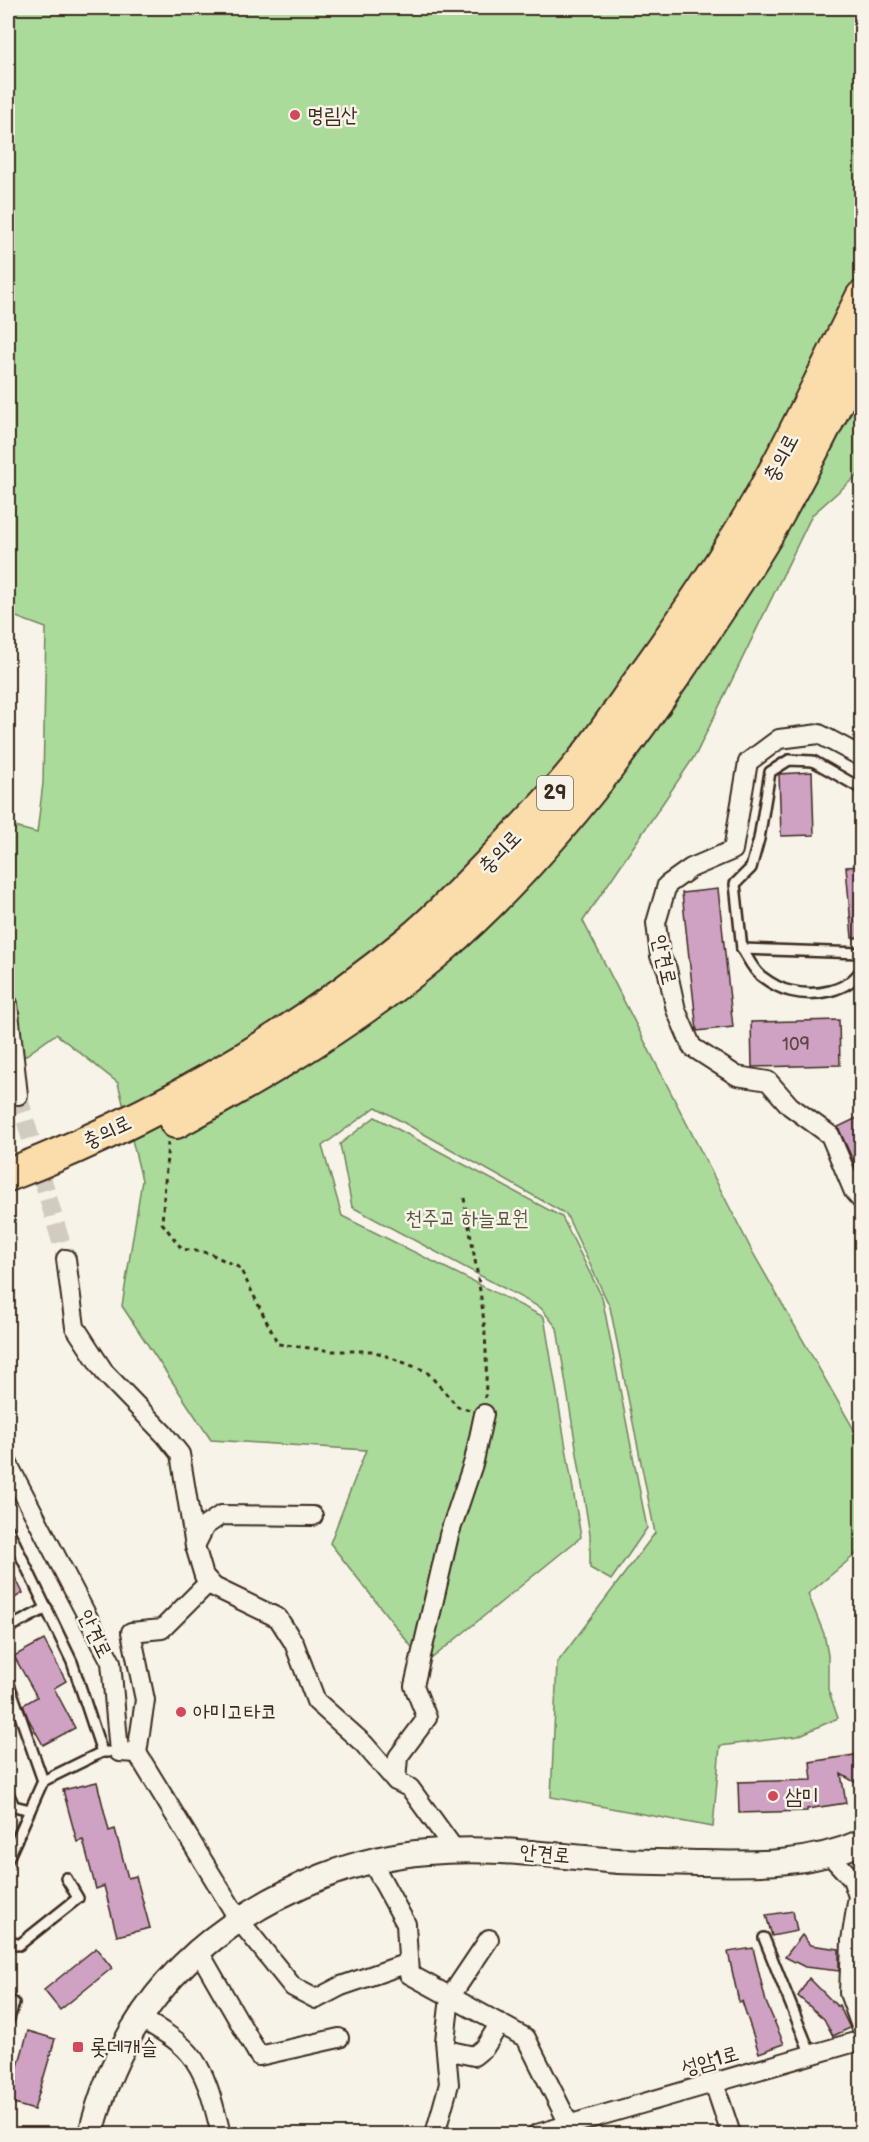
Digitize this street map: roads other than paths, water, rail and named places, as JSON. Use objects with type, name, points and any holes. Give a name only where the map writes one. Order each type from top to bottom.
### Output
[{"type":"highway","name":"충의로","points":[[8,1174],[122,1125],[246,1057],[363,977],[412,939],[459,896],[582,762],[674,633],[758,502],[814,395],[861,297]]},
{"type":"highway","name":"충의로","points":[[8,1195],[85,1166],[169,1126],[285,1061],[366,1006],[441,948],[503,889],[591,789],[629,740],[724,600],[766,535],[817,444],[861,351]]},
{"type":"main road","name":"안견로","points":[[91,2134],[103,2094],[140,2018],[168,1980],[198,1950],[239,1920],[311,1883],[372,1862],[424,1852],[455,1850],[528,1852],[619,1861],[796,1862],[830,1854],[861,1842]]},
{"type":"street","name":"안견로","points":[[861,757],[819,734],[779,739],[748,762],[733,850],[691,868],[667,885],[656,923],[660,957],[667,969],[676,1010],[692,1047],[737,1076],[768,1081],[790,1106],[830,1135],[854,1192],[861,1201]]},
{"type":"street","points":[[8,1004],[18,1095]]},
{"type":"street","points":[[66,1259],[75,1327],[105,1373],[164,1434],[180,1454],[195,1546],[204,1576],[213,1587],[278,1618],[294,1643],[316,1701],[364,1744],[396,1780],[410,1788],[455,1850]]},
{"type":"street","points":[[396,1780],[398,1757],[427,1718],[414,1686],[449,1535],[474,1461],[484,1414]]},
{"type":"street","name":"안견로","points":[[8,1464],[111,1662],[120,1752],[239,1920]]},
{"type":"street","points":[[195,1546],[205,1526],[221,1515],[313,1516]]},
{"type":"street","points":[[120,1752],[145,1700],[131,1632],[162,1629],[209,1582]]},
{"type":"street","points":[[830,1854],[852,1879],[858,1896],[851,1941],[849,1993],[861,2029]]},
{"type":"street","points":[[372,1862],[406,1924],[408,1974],[526,2037],[572,2130]]},
{"type":"street","points":[[239,1920],[293,1987],[316,1999],[341,1986],[408,1963]]},
{"type":"street","points":[[435,2134],[449,2085],[445,2041],[450,1997],[489,1939]]},
{"type":"street","points":[[198,1950],[259,2056],[339,2038]]},
{"type":"street","points":[[140,2018],[171,2037],[190,2053],[207,2085],[221,2134]]},
{"type":"street","points":[[446,2050],[474,2056],[485,2047],[500,2024]]},
{"type":"street","name":"성암1로","points":[[537,2134],[572,2130],[714,2083],[861,2040]]},
{"type":"street","points":[[714,2083],[731,2134]]},
{"type":"lane","points":[[861,789],[813,761],[789,760],[770,772],[759,839],[751,868],[735,884],[742,949],[759,974],[775,985],[789,991],[827,991],[843,987],[861,968]]},
{"type":"lane","points":[[742,949],[861,953]]},
{"type":"lane","points":[[8,1528],[72,1662],[120,1752],[43,1781]]},
{"type":"lane","points":[[8,1628],[47,1608]]},
{"type":"lane","points":[[8,1681],[43,1781],[8,1859]]},
{"type":"lane","points":[[8,1793],[14,1806],[30,1810]]},
{"type":"lane","points":[[8,1940],[19,1945],[78,1898],[66,1878]]},
{"type":"lane","points":[[764,1938],[811,2055]]},
{"type":"lane","points":[[8,2000],[14,2003],[8,2022]]},
{"type":"tunnel","points":[[18,1095],[66,1259]]},
{"type":"place","name":"명림산","points":[[295,115]]},
{"type":"place","name":"아미고타코","points":[[181,1712]]},
{"type":"place","name":"삼미","points":[[773,1796]]},
{"type":"place","name":"롯데캐슬","points":[[78,2047]]},
{"type":"park label","name":"천주교 하늘묘원","points":[[467,1218]]}]
